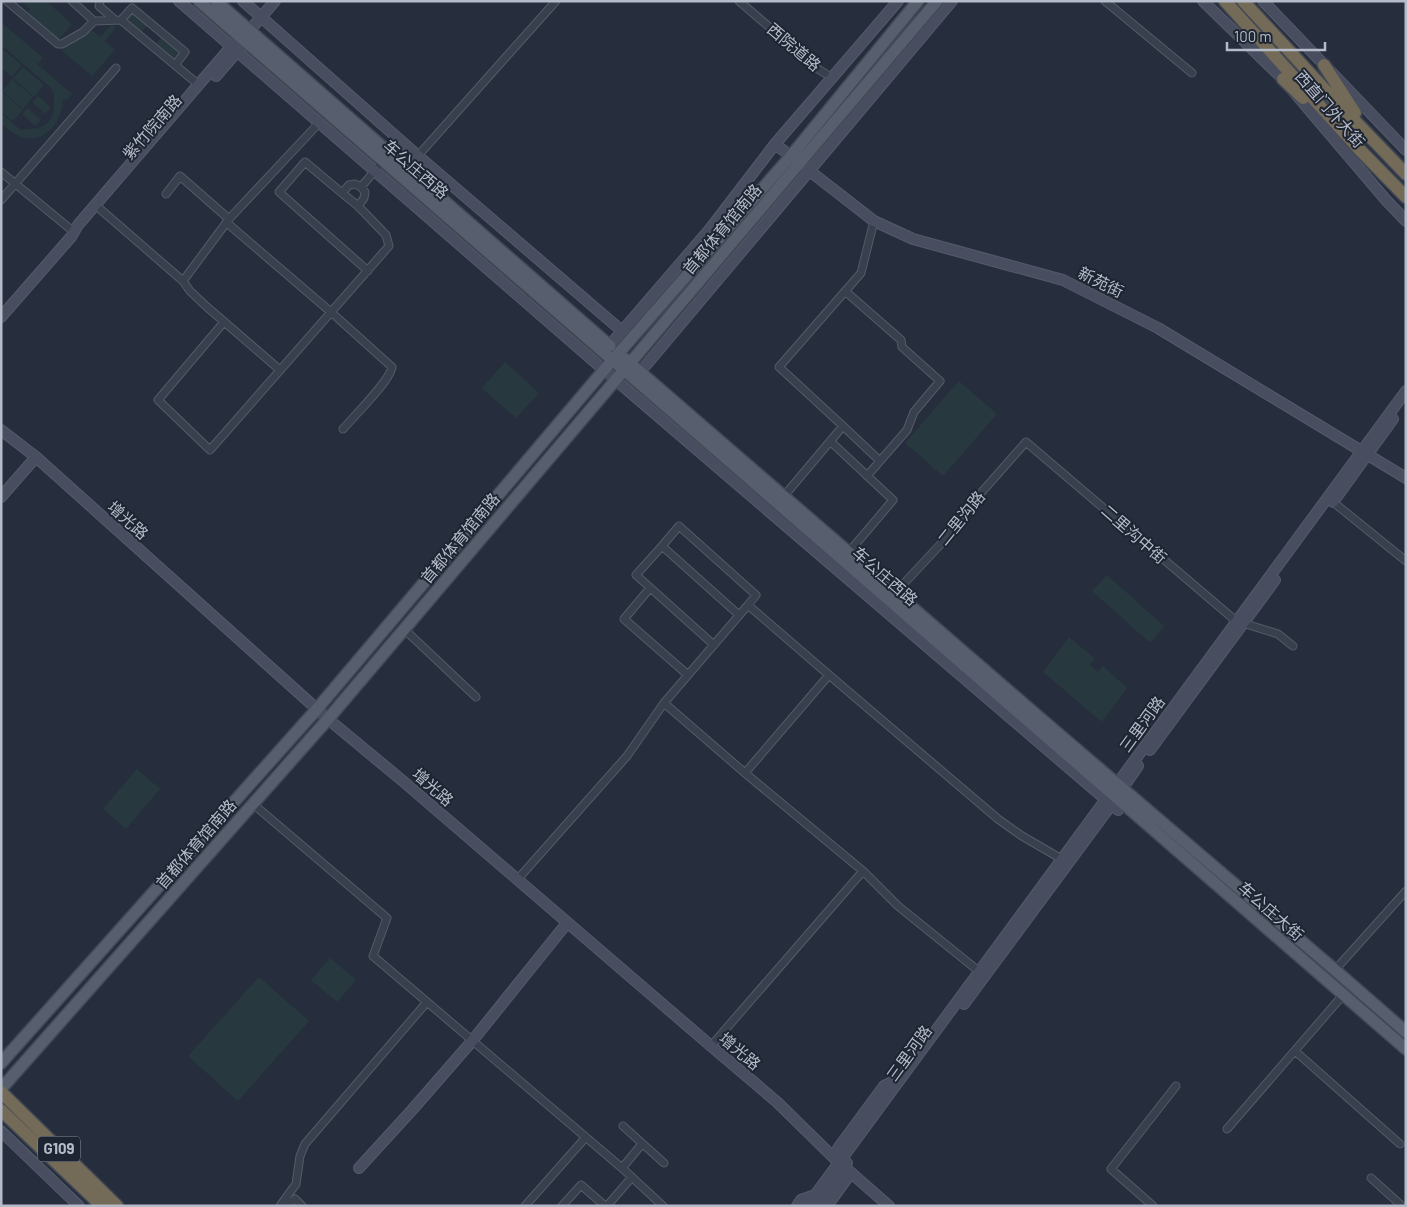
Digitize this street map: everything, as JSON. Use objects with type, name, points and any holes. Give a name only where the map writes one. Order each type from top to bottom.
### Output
[{"type":"highway","name":"西直门外大街","points":[[1225,1],[1358,148],[1406,197]]},
{"type":"highway","name":"西直门外大街","points":[[1243,1],[1406,174]]},
{"type":"highway","points":[[1324,65],[1371,138]]},
{"type":"highway","points":[[1283,79],[1358,148]]},
{"type":"highway","name":"G109","points":[[1,1090],[117,1206]]},
{"type":"highway","name":"G109","points":[[1,1110],[102,1206]]},
{"type":"main road","name":"车公庄西路","points":[[199,1],[245,36],[626,366],[1114,797]]},
{"type":"main road","name":"车公庄西路","points":[[216,1],[245,36]]},
{"type":"main road","name":"首都体育馆南路","points":[[1,1063],[317,709],[604,370],[611,353],[800,163],[918,1]]},
{"type":"main road","name":"首都体育馆南路","points":[[1,1090],[328,719],[937,1]]},
{"type":"main road","name":"车公庄西路","points":[[637,376],[784,496],[849,552],[1114,797]]},
{"type":"main road","points":[[1021,716],[1031,736]]},
{"type":"main road","name":"车公庄大街","points":[[1114,797],[1335,970],[1406,1032]]},
{"type":"main road","name":"车公庄大街","points":[[1114,797],[1406,1049]]},
{"type":"street","points":[[7,1],[58,44],[62,44],[83,32],[94,21],[118,20],[132,8],[185,52],[175,65]]},
{"type":"street","points":[[72,1],[94,21]]},
{"type":"street","points":[[100,1],[99,6],[199,85]]},
{"type":"street","points":[[179,1],[615,380],[1031,736],[1114,797]]},
{"type":"street","points":[[242,1],[417,157],[622,331]]},
{"type":"street","name":"紫竹院南路","points":[[72,235],[83,229],[275,1]]},
{"type":"street","points":[[417,157],[556,1]]},
{"type":"street","name":"西院道路","points":[[739,1],[826,74]]},
{"type":"street","name":"首都体育馆南路","points":[[611,353],[622,331],[710,229],[775,144],[898,1]]},
{"type":"street","name":"首都体育馆南路","points":[[637,376],[800,163],[952,1]]},
{"type":"street","points":[[1105,1],[1192,73]]},
{"type":"street","name":"西直门外大街","points":[[1204,1],[1283,79],[1406,221]]},
{"type":"street","name":"西直门外大街","points":[[1263,1],[1406,150]]},
{"type":"street","name":"紫竹院南路","points":[[1,317],[199,85],[234,49]]},
{"type":"street","points":[[1,200],[116,68]]},
{"type":"street","points":[[183,281],[228,221],[319,123]]},
{"type":"street","name":"新苑街","points":[[775,144],[874,221],[913,239],[1063,280],[1158,328],[1406,478]]},
{"type":"street","points":[[361,187],[386,158]]},
{"type":"street","points":[[224,322],[158,400],[210,450],[280,370],[332,312],[390,246],[386,235],[358,206],[305,162],[279,192],[368,271]]},
{"type":"street","points":[[1,172],[16,183],[72,235]]},
{"type":"street","points":[[166,194],[180,176],[392,367],[385,380],[343,429]]},
{"type":"street","points":[[342,193],[348,185],[355,184],[361,187],[365,192],[364,198],[358,206]]},
{"type":"street","points":[[100,209],[183,281],[190,291],[280,370]]},
{"type":"street","points":[[874,221],[861,273],[779,367],[880,461]]},
{"type":"street","points":[[845,291],[901,340],[902,347],[940,381],[914,412],[906,430],[868,476]]},
{"type":"street","name":"三里河路","points":[[1239,623],[1333,502],[1406,391]]},
{"type":"street","name":"三里河路","points":[[816,1206],[842,1165],[979,971],[1114,797],[1364,453],[1406,402]]},
{"type":"street","points":[[784,496],[843,426]]},
{"type":"street","name":"增光路","points":[[1,430],[36,458],[328,719],[777,1102],[842,1165],[889,1206]]},
{"type":"street","points":[[830,441],[893,500],[849,552]]},
{"type":"street","name":"二里沟路","points":[[895,593],[951,533],[958,519],[1026,442]]},
{"type":"street","name":"二里沟中街","points":[[1026,442],[1239,623]]},
{"type":"street","points":[[1,497],[36,458]]},
{"type":"street","points":[[1333,502],[1406,561]]},
{"type":"street","points":[[517,880],[626,756],[664,702],[714,645],[756,595],[679,526],[636,575],[714,645]]},
{"type":"street","points":[[662,546],[739,615]]},
{"type":"street","points":[[650,588],[624,618],[688,675]]},
{"type":"street","points":[[748,605],[998,819],[1022,836],[1065,861]]},
{"type":"street","points":[[1239,623],[1278,634],[1293,646]]},
{"type":"street","points":[[404,629],[476,697]]},
{"type":"street","points":[[745,773],[829,675]]},
{"type":"street","points":[[664,702],[745,773],[863,871],[898,906],[979,971]]},
{"type":"street","points":[[253,804],[387,918],[372,956],[586,1137],[663,1206]]},
{"type":"street","points":[[710,1046],[863,871]]},
{"type":"street","points":[[1335,970],[1406,891]]},
{"type":"street","points":[[359,1168],[473,1040],[567,923]]},
{"type":"street","name":"三里河路","points":[[807,1206],[842,1165],[979,971]]},
{"type":"street","points":[[1227,1129],[1343,995]]},
{"type":"street","points":[[280,1206],[296,1184],[300,1156],[305,1144],[427,1002]]},
{"type":"street","points":[[1295,1051],[1400,1144]]},
{"type":"street","points":[[1153,1206],[1111,1170],[1176,1086]]},
{"type":"street","points":[[623,1126],[664,1163]]},
{"type":"street","points":[[1,1130],[79,1206]]},
{"type":"street","points":[[525,1206],[586,1137]]},
{"type":"street","points":[[622,1168],[642,1144]]},
{"type":"street","points":[[827,1206],[842,1165]]},
{"type":"street","points":[[562,1206],[581,1185],[606,1206],[632,1177]]},
{"type":"street","points":[[1371,1178],[1402,1206]]},
{"type":"street","name":"三里河路","points":[[797,1206],[801,1200],[816,1194]]},
{"type":"street","points":[[286,1206],[295,1199],[302,1206]]},
{"type":"shaded area","points":[[21,1],[46,1],[72,24],[58,41],[27,13],[30,9]]},
{"type":"shaded area","points":[[133,10],[149,23],[140,34],[124,20]]},
{"type":"shaded area","points":[[1,22],[43,58],[38,64],[33,60],[72,94],[66,101],[63,98],[59,116],[50,130],[35,138],[26,138],[15,134],[1,123],[1,113],[21,130],[38,128],[46,125],[51,118],[54,111],[54,95],[51,88],[1,45]]},
{"type":"shaded area","points":[[112,24],[116,27],[105,41],[115,50],[92,76],[62,51],[85,33],[93,31],[100,37]]},
{"type":"shaded area","points":[[163,35],[183,52],[174,62],[155,45]]},
{"type":"shaded area","points":[[1,48],[22,65],[12,77],[1,68]]},
{"type":"shaded area","points":[[23,67],[44,85],[34,97],[13,78]]},
{"type":"shaded area","points":[[12,79],[33,97],[23,109],[2,91]]},
{"type":"shaded area","points":[[1,91],[23,110],[13,121],[1,112]]},
{"type":"shaded area","points":[[38,96],[51,108],[45,114],[32,102]]},
{"type":"shaded area","points":[[28,108],[41,120],[35,126],[22,114]]},
{"type":"shaded area","points":[[505,362],[539,393],[516,418],[482,388]]},
{"type":"shaded area","points":[[959,381],[997,414],[943,476],[905,443]]},
{"type":"shaded area","points":[[1107,575],[1164,626],[1150,643],[1092,591]]},
{"type":"shaded area","points":[[1069,637],[1095,659],[1090,665],[1098,672],[1103,666],[1127,688],[1102,722],[1043,672]]},
{"type":"shaded area","points":[[137,769],[160,789],[126,829],[103,809]]},
{"type":"shaded area","points":[[330,958],[356,980],[337,1002],[311,980]]},
{"type":"shaded area","points":[[259,977],[309,1021],[238,1101],[188,1056]]}]
